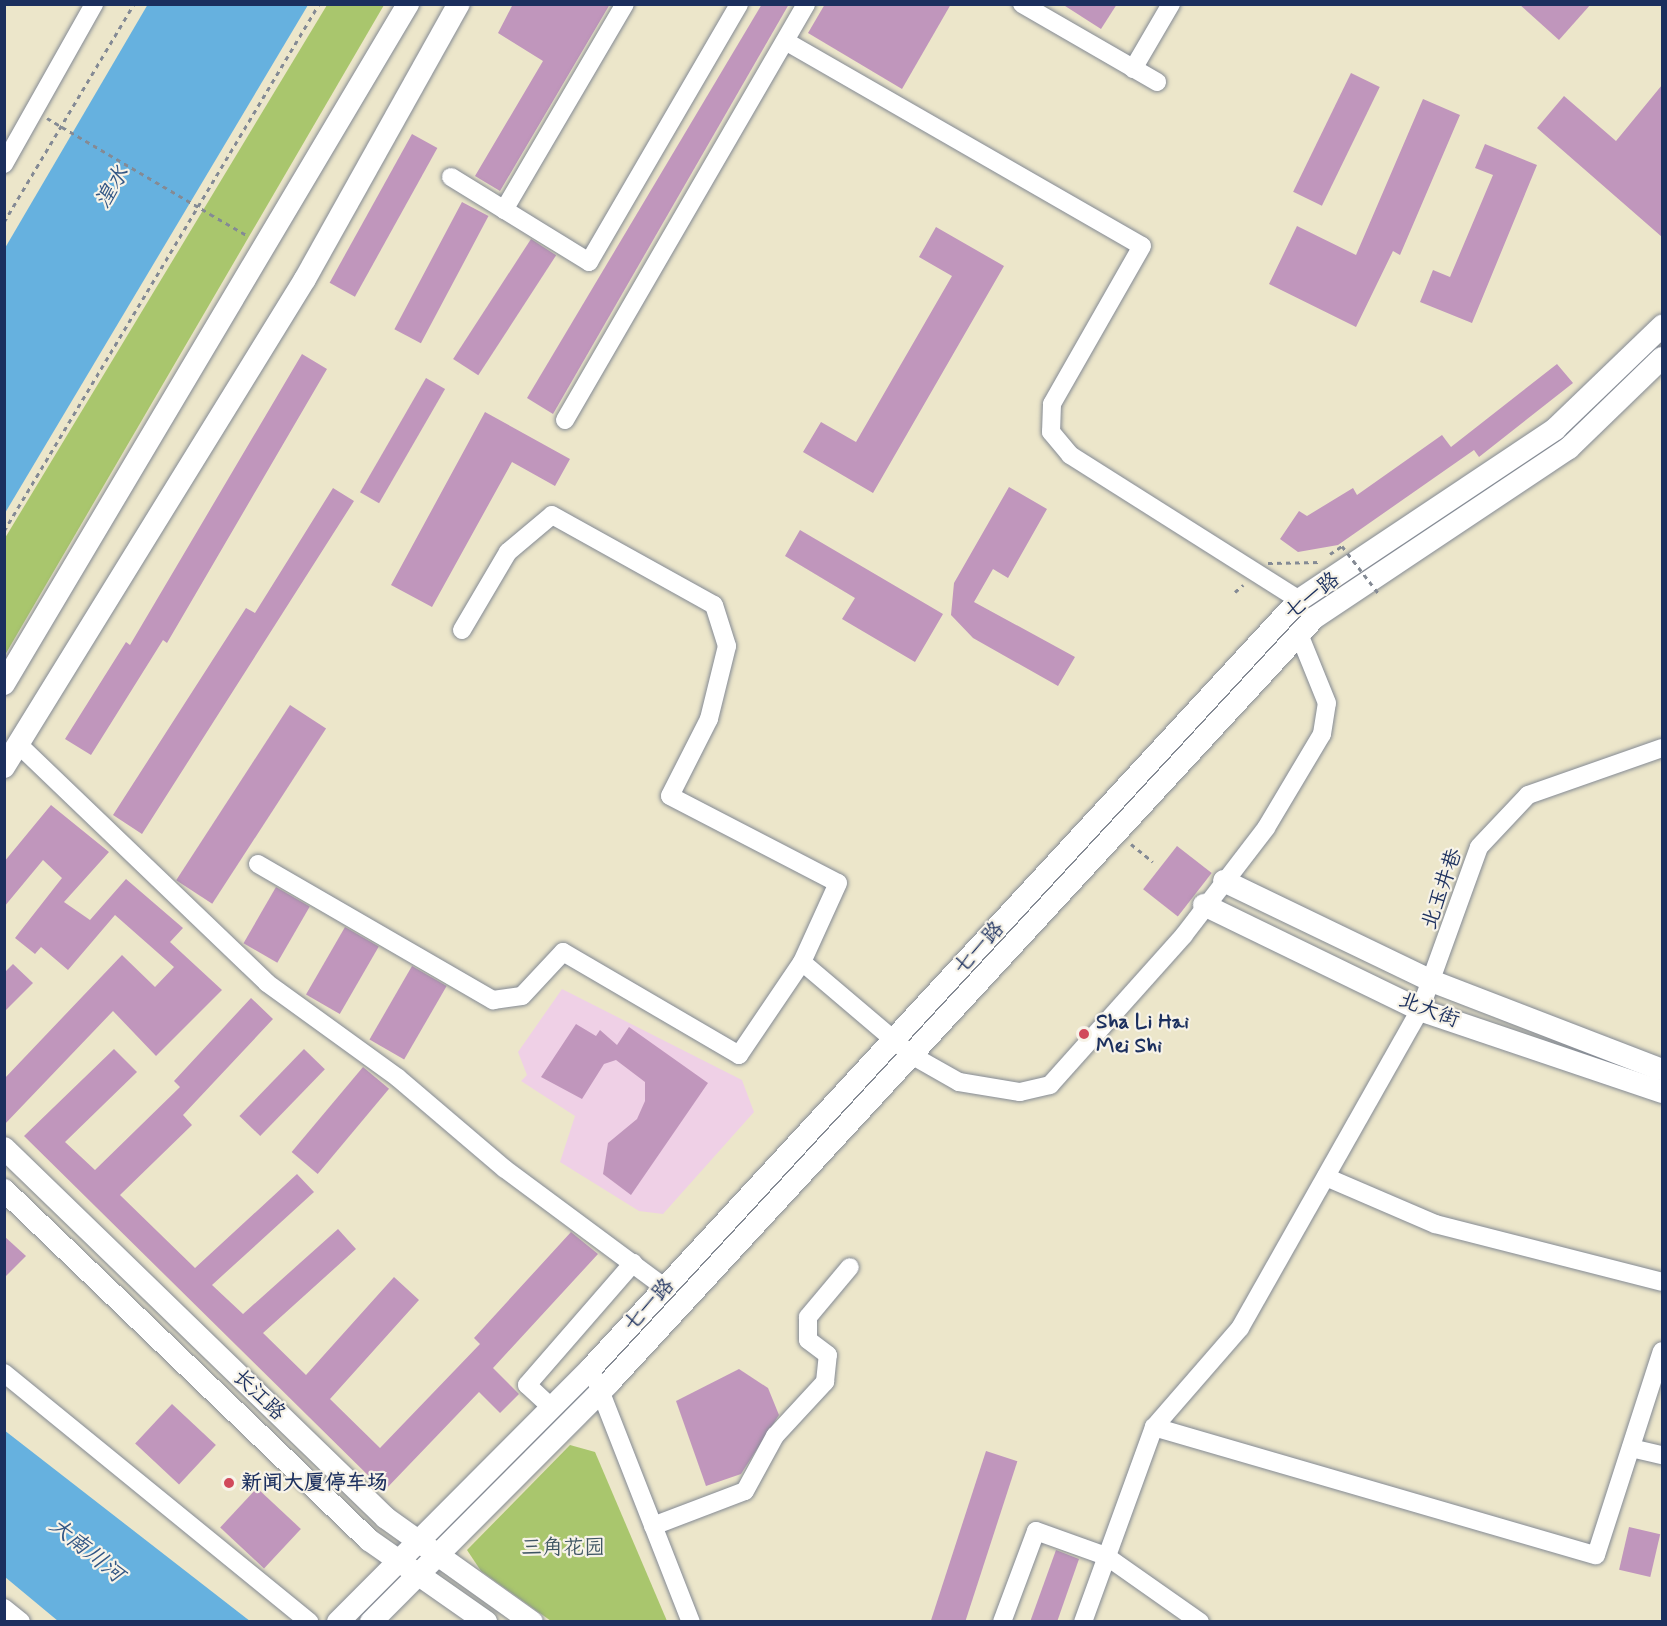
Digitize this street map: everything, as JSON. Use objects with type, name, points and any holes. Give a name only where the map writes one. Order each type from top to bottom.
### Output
[{"type":"main road","points":[[4,684],[408,4]]},
{"type":"main road","points":[[4,767],[305,279],[459,4]]},
{"type":"main road","name":"七一路","points":[[338,1622],[591,1368],[1299,600],[1555,429],[1662,326]]},
{"type":"main road","name":"七一路","points":[[383,1617],[420,1574],[601,1391],[913,1056],[1314,618],[1569,448],[1662,358]]},
{"type":"main road","name":"北大街","points":[[1224,881],[1434,982],[1662,1070]]},
{"type":"main road","name":"北大街","points":[[1204,905],[1420,1010],[1662,1092]]},
{"type":"main road","name":"长江路","points":[[4,1148],[386,1518],[532,1622]]},
{"type":"main road","name":"长江路","points":[[4,1190],[369,1540],[486,1622]]},
{"type":"street","points":[[4,164],[94,4]]},
{"type":"street","points":[[504,210],[625,4]]},
{"type":"street","points":[[451,177],[589,262],[739,4]]},
{"type":"street","points":[[565,420],[787,42],[806,4]]},
{"type":"street","points":[[1022,4],[1157,82]]},
{"type":"street","points":[[1133,69],[1171,4]]},
{"type":"street","points":[[787,42],[1142,246],[1052,404],[1051,432],[1070,455],[1299,600]]},
{"type":"street","points":[[258,864],[493,1000],[522,996],[563,952],[739,1055],[802,962],[838,883],[670,796],[709,719],[727,646],[714,605],[552,515],[508,552],[462,630]]},
{"type":"street","points":[[802,962],[913,1056],[959,1082],[1020,1092],[1050,1085],[1204,905],[1266,828],[1322,734],[1327,704],[1299,634]]},
{"type":"street","points":[[18,744],[267,983],[665,1288]]},
{"type":"street","name":"北玉井巷","points":[[1154,1426],[1240,1328],[1420,1010],[1434,982],[1479,847],[1528,795],[1662,748]]},
{"type":"street","points":[[1326,1177],[1436,1224],[1662,1282]]},
{"type":"street","points":[[552,1408],[527,1385],[633,1263]]},
{"type":"street","points":[[653,1526],[745,1491],[775,1436],[825,1382],[828,1355],[808,1340],[807,1317],[850,1267]]},
{"type":"street","points":[[1083,1622],[1154,1426],[1596,1555],[1662,1351]]},
{"type":"street","points":[[591,1368],[691,1622]]},
{"type":"street","points":[[4,1373],[309,1622]]},
{"type":"street","points":[[1631,1448],[1662,1455]]},
{"type":"street","points":[[1002,1622],[1036,1531],[1106,1556],[1200,1622]]},
{"type":"street","points":[[4,1608],[21,1622]]},
{"type":"path","points":[[4,222],[134,4]]},
{"type":"path","points":[[4,531],[319,4]]},
{"type":"path","points":[[62,127],[266,246]]},
{"type":"path","points":[[1235,592],[1272,560],[1320,562],[1342,546],[1379,594]]},
{"type":"path","points":[[1118,832],[1153,862]]},
{"type":"shaded area","points":[[562,989],[742,1080],[754,1112],[663,1214],[639,1211],[560,1162],[575,1116],[521,1081],[527,1075],[518,1052]]},
{"type":"green space","points":[[327,5],[384,5],[5,655],[5,538]]},
{"type":"green space","name":"三角花园","points":[[570,1445],[595,1452],[667,1621],[551,1621],[481,1571],[467,1550]]},
{"type":"water","name":"湟水","points":[[148,4],[308,5],[5,513],[5,248]]},
{"type":"water","name":"大南川河","points":[[4,1430],[250,1621],[58,1621],[5,1577]]},
{"type":"building","points":[[513,4],[610,4],[500,191],[475,176],[543,61],[498,33]]},
{"type":"building","points":[[762,4],[789,4],[553,414],[527,398]]},
{"type":"building","points":[[825,4],[951,4],[902,89],[808,33]]},
{"type":"building","points":[[1062,4],[1117,4],[1101,29]]},
{"type":"building","points":[[1519,4],[1591,4],[1559,40]]},
{"type":"building","points":[[1351,73],[1380,87],[1322,206],[1293,192]]},
{"type":"building","points":[[1662,85],[1662,237],[1537,128],[1564,96],[1616,141]]},
{"type":"building","points":[[1423,99],[1460,115],[1400,255],[1393,251],[1356,327],[1269,284],[1297,226],[1356,255]]},
{"type":"building","points":[[412,134],[437,148],[355,297],[330,283]]},
{"type":"building","points":[[1485,144],[1537,165],[1472,323],[1420,302],[1433,270],[1450,277],[1493,175],[1475,168]]},
{"type":"building","points":[[462,202],[488,216],[421,343],[394,329]]},
{"type":"building","points":[[936,227],[1004,266],[873,493],[803,452],[821,422],[856,442],[952,276],[919,257]]},
{"type":"building","points":[[531,239],[556,255],[478,375],[453,359]]},
{"type":"building","points":[[302,354],[327,369],[167,643],[163,640],[91,755],[65,739],[126,642],[130,645]]},
{"type":"building","points":[[1557,364],[1573,383],[1479,457],[1474,450],[1338,545],[1298,552],[1280,539],[1299,511],[1307,516],[1353,488],[1357,495],[1442,435],[1451,447]]},
{"type":"building","points":[[426,378],[445,389],[379,503],[360,492]]},
{"type":"building","points":[[485,412],[570,459],[555,486],[512,462],[432,607],[391,585]]},
{"type":"building","points":[[1009,487],[1047,509],[1008,578],[993,569],[974,602],[1075,657],[1058,686],[973,638],[951,615],[954,583]]},
{"type":"building","points":[[333,488],[354,501],[142,834],[113,815],[246,608],[255,613]]},
{"type":"building","points":[[800,530],[943,614],[915,662],[842,619],[855,598],[785,556]]},
{"type":"building","points":[[290,705],[326,728],[212,904],[176,880]]},
{"type":"building","points":[[51,805],[109,852],[64,902],[90,920],[126,879],[183,928],[170,942],[222,990],[156,1056],[113,1011],[4,1125],[4,1079],[122,955],[155,987],[174,967],[115,915],[68,970],[41,947],[35,954],[15,938],[62,878],[43,860],[4,907],[4,862]]},
{"type":"building","points":[[1177,846],[1212,873],[1178,916],[1143,889]]},
{"type":"building","points":[[276,887],[310,906],[277,963],[244,943]]},
{"type":"building","points":[[345,927],[379,946],[340,1014],[306,995]]},
{"type":"building","points":[[13,964],[33,983],[4,1012],[4,973]]},
{"type":"building","points":[[412,966],[447,986],[404,1060],[370,1040]]},
{"type":"building","points":[[251,998],[273,1019],[183,1115],[192,1125],[120,1195],[195,1268],[297,1174],[314,1192],[212,1285],[243,1314],[338,1229],[356,1249],[263,1333],[306,1375],[394,1277],[419,1300],[330,1399],[380,1448],[480,1344],[474,1338],[571,1232],[598,1254],[493,1368],[519,1394],[500,1413],[479,1392],[384,1491],[24,1136],[114,1049],[137,1072],[65,1142],[95,1170],[180,1087],[174,1081]]},
{"type":"building","points":[[576,1024],[596,1036],[600,1030],[617,1045],[629,1027],[708,1083],[631,1195],[603,1174],[608,1143],[637,1119],[645,1101],[645,1082],[616,1060],[604,1064],[582,1099],[541,1077]]},
{"type":"building","points":[[304,1049],[325,1069],[260,1136],[239,1116]]},
{"type":"building","points":[[363,1067],[389,1089],[318,1174],[292,1152]]},
{"type":"building","points":[[4,1236],[26,1256],[4,1278]]},
{"type":"building","points":[[739,1369],[768,1388],[779,1415],[741,1474],[706,1486],[676,1401]]},
{"type":"building","points":[[172,1404],[216,1445],[179,1484],[135,1443]]},
{"type":"building","points":[[986,1451],[1017,1461],[965,1622],[930,1622]]},
{"type":"building","points":[[257,1488],[301,1529],[264,1568],[220,1527]]},
{"type":"building","points":[[1629,1527],[1660,1534],[1650,1577],[1619,1570]]},
{"type":"building","points":[[1056,1550],[1079,1559],[1057,1622],[1030,1622]]},
{"type":"place","name":"Sha Li Hai Mei Shi","points":[[1084,1034]]},
{"type":"place","name":"新闻大厦停车场","points":[[229,1483]]}]
